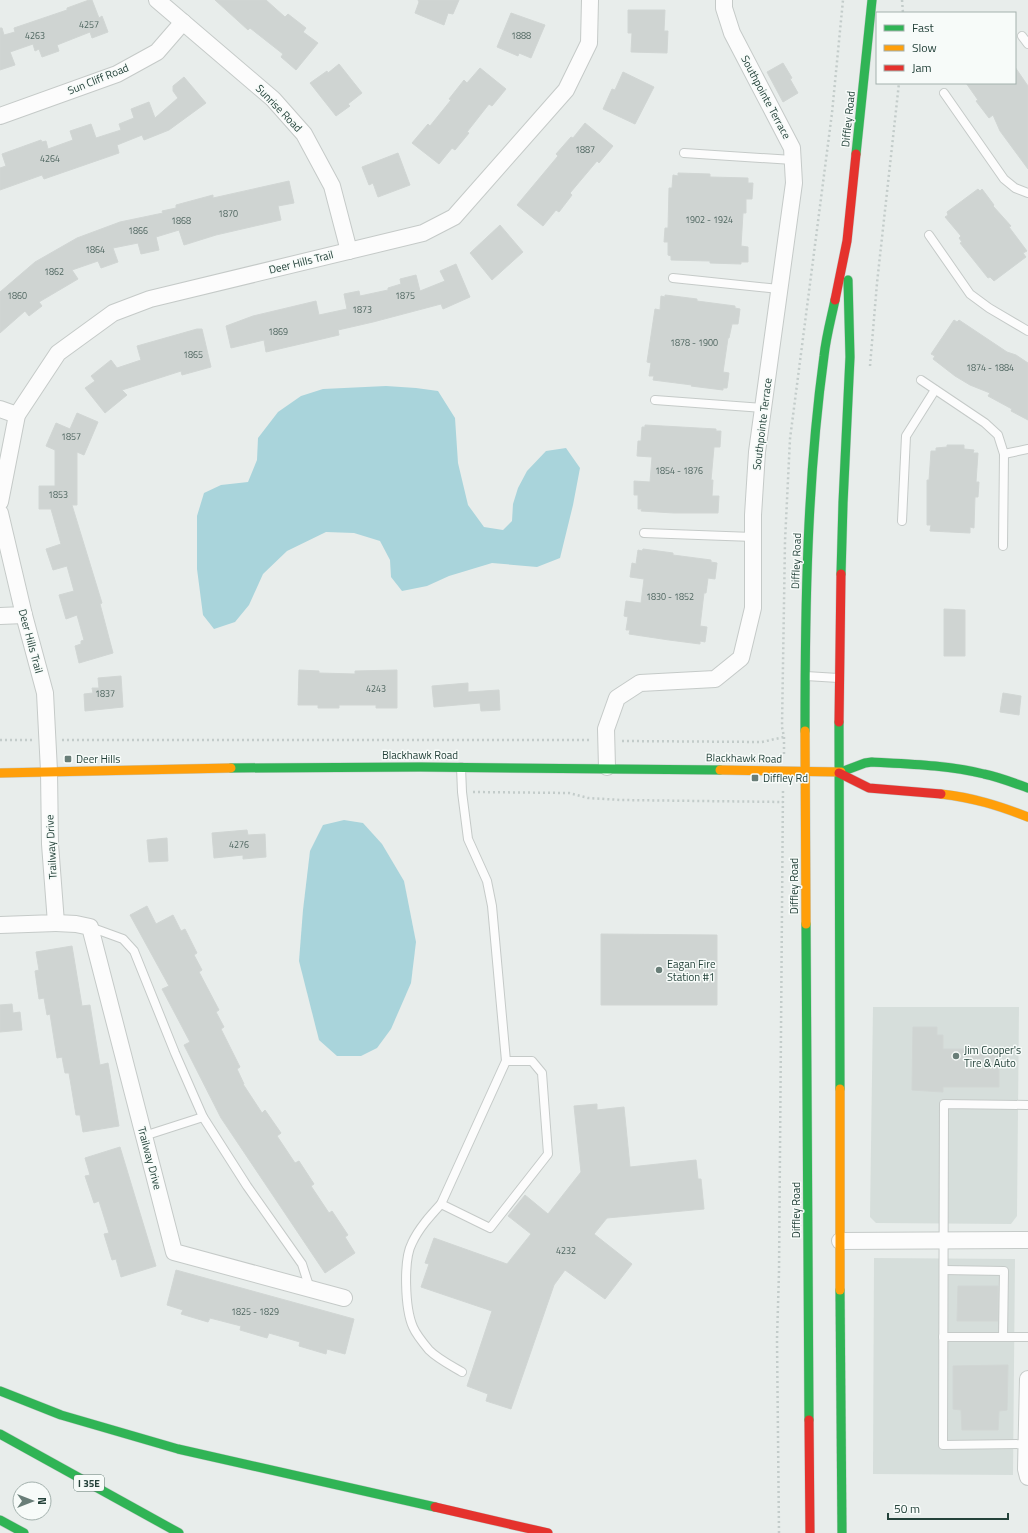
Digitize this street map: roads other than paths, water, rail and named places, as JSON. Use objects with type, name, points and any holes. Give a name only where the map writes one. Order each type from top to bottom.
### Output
[{"type":"main road","name":"Diffley Road","points":[[810,1533],[806,772],[808,554],[815,437],[824,355],[847,241],[872,0]]},
{"type":"main road","name":"Diffley Road","points":[[842,1533],[839,678],[842,518],[850,357],[847,241]]},
{"type":"main road","name":"Blackhawk Road","points":[[0,773],[270,766],[607,767],[839,773],[865,762],[872,762],[930,766],[976,772],[1002,778],[1028,788]]},
{"type":"main road","name":"Blackhawk Road","points":[[839,773],[869,788],[928,792],[965,797],[994,804],[1028,817]]},
{"type":"main road","points":[[0,1391],[61,1415],[178,1449],[548,1533]]},
{"type":"main road","name":"I 35E","points":[[0,1434],[179,1533]]},
{"type":"main road","points":[[0,1520],[24,1533]]},
{"type":"street","name":"Sunrise Road","points":[[157,0],[273,99],[304,134],[332,186],[349,251]]},
{"type":"street","name":"Deer Hills Trail","points":[[0,502],[17,415],[58,353],[113,313],[150,299],[423,233],[454,217],[566,90],[589,43],[590,0]]},
{"type":"street","name":"Southpointe Terrace","points":[[607,767],[606,729],[616,698],[640,683],[715,679],[741,658],[753,608],[753,515],[757,452],[794,183],[793,160],[792,148],[732,33],[724,8],[724,0]]},
{"type":"street","name":"Sun Cliff Road","points":[[0,116],[117,74],[157,52],[183,22]]},
{"type":"street","points":[[0,409],[17,415]]},
{"type":"street","name":"Deer Hills Trail","points":[[0,513],[24,615],[45,693],[48,771]]},
{"type":"street","points":[[0,616],[24,615]]},
{"type":"street","name":"Trailway Drive","points":[[48,771],[50,844],[56,923]]},
{"type":"street","points":[[0,925],[56,923],[76,924],[90,927]]},
{"type":"street","name":"Trailway Drive","points":[[90,927],[174,1252],[344,1298]]},
{"type":"street","points":[[840,1242],[1028,1240]]},
{"type":"street","points":[[1028,1379],[1026,1469],[1028,1477]]},
{"type":"lane","points":[[1022,36],[1028,44]]},
{"type":"lane","points":[[944,93],[1004,179],[1015,188],[1028,193]]},
{"type":"lane","points":[[684,153],[793,160]]},
{"type":"lane","points":[[929,235],[970,294],[989,308],[1028,331]]},
{"type":"lane","points":[[673,278],[779,289]]},
{"type":"lane","points":[[921,380],[985,423],[998,435],[1004,454],[1003,546]]},
{"type":"lane","points":[[902,520],[906,436],[935,390]]},
{"type":"lane","points":[[654,400],[763,408]]},
{"type":"lane","points":[[1004,454],[1028,449]]},
{"type":"lane","points":[[644,533],[753,537]]},
{"type":"lane","points":[[806,676],[839,678]]},
{"type":"lane","points":[[461,767],[462,792],[468,839],[486,881],[492,906],[506,1061],[441,1204],[424,1223],[411,1244],[406,1274],[408,1305],[413,1327],[428,1349],[444,1362],[462,1372]]},
{"type":"lane","points":[[90,927],[123,938],[134,951],[175,1053],[203,1117],[247,1186],[302,1264],[310,1289]]},
{"type":"lane","points":[[441,1204],[490,1228],[548,1154],[542,1073],[532,1061],[506,1061]]},
{"type":"lane","points":[[1027,1444],[943,1445],[943,1337],[944,1104],[1028,1105]]},
{"type":"lane","points":[[144,1136],[203,1117]]},
{"type":"lane","points":[[944,1270],[1004,1271],[1004,1337]]},
{"type":"lane","points":[[943,1337],[1028,1337]]},
{"type":"water","points":[[386,386],[438,391],[455,418],[458,463],[468,505],[484,527],[503,530],[512,521],[513,504],[518,488],[527,471],[546,451],[566,448],[580,468],[560,558],[537,567],[492,563],[449,576],[427,586],[402,591],[391,577],[390,560],[380,541],[354,533],[326,532],[287,551],[263,574],[249,605],[235,622],[214,629],[203,615],[197,569],[197,516],[204,493],[221,485],[248,482],[257,460],[258,438],[278,412],[301,396],[323,389]]},
{"type":"water","points":[[344,820],[363,823],[382,844],[404,881],[416,942],[411,983],[391,1029],[377,1048],[361,1056],[337,1056],[319,1040],[299,961],[310,851],[323,825]]},
{"type":"place","name":"Deer Hills","points":[[68,759]]},
{"type":"place","name":"Diffley Rd","points":[[755,778]]},
{"type":"place","name":"Eagan Fire Station #1","points":[[659,970]]},
{"type":"place","name":"Jim Cooper's Tire & Auto","points":[[956,1056]]}]
